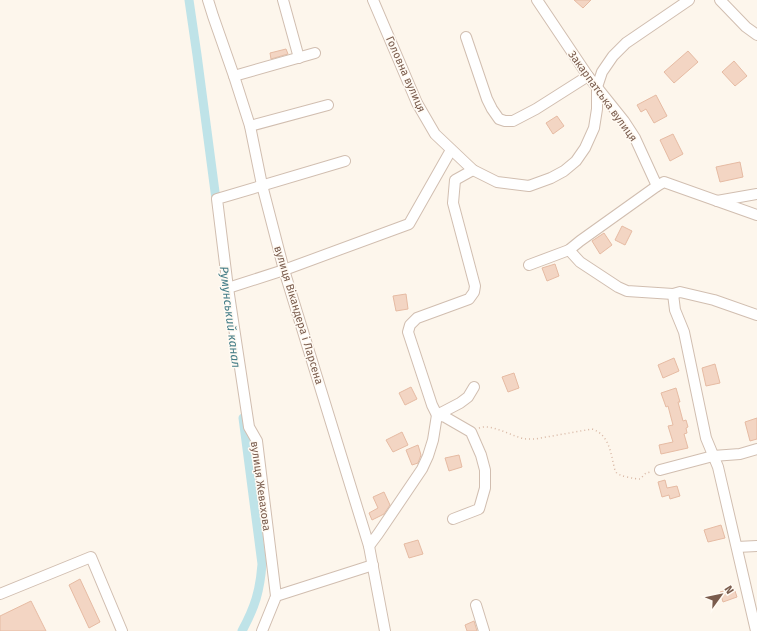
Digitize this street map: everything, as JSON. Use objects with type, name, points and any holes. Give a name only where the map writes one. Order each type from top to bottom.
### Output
[{"type":"street","name":"вулиця Вікандера і Ларсена","points":[[208,0],[250,126],[262,185],[284,270],[369,546],[385,631]]},
{"type":"street","points":[[283,0],[299,58]]},
{"type":"street","name":"Головна вулиця","points":[[373,0],[417,103],[436,134],[473,170],[497,182],[529,186],[551,178],[564,171],[576,161],[585,148],[594,128],[597,109],[597,88],[602,72],[613,56],[626,43],[688,0]]},
{"type":"street","name":"Закарпатська вулиця","points":[[536,0],[588,76],[624,121],[635,138],[657,186]]},
{"type":"street","points":[[720,0],[757,35]]},
{"type":"street","points":[[466,37],[492,110],[499,119],[505,121],[513,121],[536,109],[588,76]]},
{"type":"street","points":[[234,76],[315,53]]},
{"type":"street","points":[[250,126],[328,105]]},
{"type":"street","points":[[228,288],[284,270],[409,224],[451,150]]},
{"type":"street","points":[[262,185],[345,161]]},
{"type":"street","points":[[369,546],[422,469],[433,440],[437,415],[432,405],[408,332],[410,325],[417,318],[469,299],[474,292],[475,286],[453,203],[456,180],[473,170]]},
{"type":"street","points":[[529,265],[568,250],[664,182],[757,215]]},
{"type":"street","name":"вулиця Жевахова","points":[[262,185],[217,199],[248,427],[257,441],[276,596],[262,631]]},
{"type":"street","points":[[716,201],[757,194]]},
{"type":"street","points":[[568,250],[580,262],[618,287],[627,291],[673,294],[680,292],[714,300],[757,315]]},
{"type":"street","points":[[673,294],[675,310],[684,332],[706,438],[718,467],[756,631]]},
{"type":"street","points":[[437,415],[468,397],[474,387]]},
{"type":"street","points":[[437,415],[445,417],[471,432],[486,470],[485,488],[479,509],[453,520]]},
{"type":"street","points":[[660,470],[713,456],[740,454],[757,449]]},
{"type":"street","points":[[737,547],[757,546]]},
{"type":"street","points":[[0,594],[91,557],[122,631]]},
{"type":"street","points":[[276,596],[373,564]]},
{"type":"street","points":[[476,605],[484,631]]},
{"type":"path","points":[[471,432],[482,427],[492,428],[526,439],[535,439],[592,429],[598,431],[604,436],[608,443],[616,472],[618,474],[640,479],[646,473],[660,470]]},
{"type":"building","points":[[574,0],[591,0],[583,8]]},
{"type":"building","points":[[286,49],[288,54],[271,59],[270,53]]},
{"type":"building","points":[[688,51],[698,62],[674,83],[664,72]]},
{"type":"building","points":[[734,61],[747,76],[735,86],[722,72]]},
{"type":"building","points":[[656,95],[667,116],[654,123],[646,109],[641,112],[637,105]]},
{"type":"building","points":[[557,116],[564,126],[553,134],[546,123]]},
{"type":"building","points":[[673,134],[683,154],[670,161],[660,140]]},
{"type":"building","points":[[740,162],[743,177],[720,182],[716,167]]},
{"type":"building","points":[[622,226],[632,231],[625,245],[615,240]]},
{"type":"building","points":[[604,233],[612,245],[600,254],[592,241]]},
{"type":"building","points":[[555,264],[559,276],[547,281],[542,268]]},
{"type":"building","points":[[406,294],[408,309],[396,311],[393,296]]},
{"type":"building","points":[[674,358],[679,371],[663,378],[658,365]]},
{"type":"building","points":[[715,364],[720,383],[706,386],[702,368]]},
{"type":"building","points":[[514,373],[519,388],[508,392],[502,377]]},
{"type":"building","points":[[411,387],[417,399],[405,405],[399,393]]},
{"type":"building","points":[[676,388],[683,421],[686,420],[688,427],[686,428],[687,433],[684,434],[688,448],[661,454],[659,445],[673,442],[668,426],[673,425],[668,406],[666,407],[661,393]]},
{"type":"building","points":[[757,418],[757,439],[750,441],[745,422]]},
{"type":"building","points":[[402,432],[408,445],[393,452],[386,440]]},
{"type":"building","points":[[418,445],[421,455],[418,463],[412,465],[406,450]]},
{"type":"building","points":[[459,455],[462,467],[449,471],[445,458]]},
{"type":"building","points":[[665,480],[667,488],[677,486],[680,496],[670,499],[669,495],[662,497],[658,482]]},
{"type":"building","points":[[384,492],[390,505],[384,514],[372,520],[369,513],[378,508],[373,497]]},
{"type":"building","points":[[721,525],[725,538],[708,542],[704,530]]},
{"type":"building","points":[[418,540],[423,554],[409,558],[404,544]]},
{"type":"building","points":[[80,579],[100,622],[89,628],[69,585]]},
{"type":"building","points":[[734,588],[737,597],[723,602],[720,592]]},
{"type":"building","points":[[31,601],[46,631],[0,631],[0,616]]},
{"type":"building","points":[[474,621],[477,631],[467,631],[465,625]]},
{"type":"waterway","name":"Румунський канал","points":[[189,0],[217,207]]},
{"type":"waterway","name":"Румунський канал","points":[[242,631],[256,599],[262,564],[243,418]]}]
